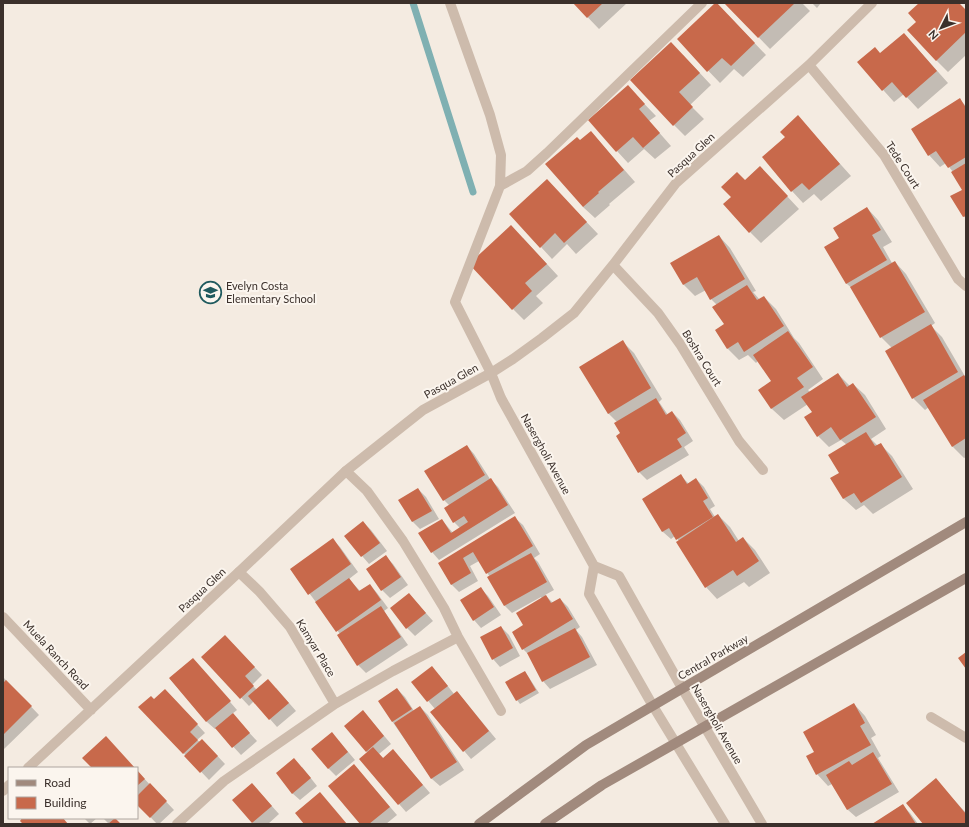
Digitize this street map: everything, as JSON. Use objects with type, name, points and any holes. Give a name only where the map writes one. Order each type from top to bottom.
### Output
[{"type":"main road","name":"Central Parkway","points":[[479,824],[586,745],[966,522]]},
{"type":"main road","points":[[545,824],[602,786],[966,578]]},
{"type":"street","name":"Nasergholi Avenue","points":[[450,3],[490,115],[501,155],[500,186],[455,302],[491,373],[501,398],[594,566],[619,576],[682,688],[762,824]]},
{"type":"street","points":[[500,186],[527,171],[547,153],[702,3]]},
{"type":"street","name":"Pasqua Glen","points":[[29,767],[346,471],[423,410],[491,373],[542,338],[574,313],[613,265],[676,182],[809,65],[872,3]]},
{"type":"street","name":"Tede Court","points":[[809,65],[884,155],[958,279],[966,286]]},
{"type":"street","name":"Boshra Court","points":[[613,265],[658,313],[680,344],[739,441],[763,470]]},
{"type":"street","points":[[346,471],[367,492],[388,519],[444,608],[458,637],[501,711]]},
{"type":"street","points":[[594,566],[589,594],[653,706],[725,824]]},
{"type":"street","name":"Kamyar Place","points":[[239,572],[259,591],[290,626],[335,704]]},
{"type":"street","name":"Muela Ranch Road","points":[[3,617],[91,710]]},
{"type":"street","points":[[178,824],[224,781],[335,704],[393,671],[458,637]]},
{"type":"street","points":[[931,717],[966,738]]},
{"type":"building","points":[[573,3],[603,3],[587,18]]},
{"type":"building","points":[[715,3],[717,3],[755,43],[731,66],[722,58],[707,72],[677,39]]},
{"type":"building","points":[[724,3],[795,3],[758,38]]},
{"type":"building","points":[[919,3],[959,3],[966,10],[966,32],[936,61],[907,30],[916,22],[908,13]]},
{"type":"building","points":[[904,33],[937,71],[906,98],[892,82],[882,91],[857,62],[875,47],[880,53]]},
{"type":"building","points":[[671,42],[700,73],[679,92],[693,107],[673,126],[630,80]]},
{"type":"building","points":[[628,85],[645,104],[639,109],[660,133],[643,148],[633,137],[616,152],[588,120]]},
{"type":"building","points":[[960,98],[966,108],[966,157],[948,168],[936,151],[928,156],[911,129]]},
{"type":"building","points":[[798,115],[840,164],[809,190],[802,183],[791,192],[762,157],[785,137],[780,132]]},
{"type":"building","points":[[591,131],[624,170],[583,207],[545,164],[577,137],[580,140]]},
{"type":"building","points":[[966,163],[966,216],[963,217],[950,196],[962,190],[951,172]]},
{"type":"building","points":[[760,166],[788,196],[749,233],[723,204],[731,197],[721,187],[737,172],[745,180]]},
{"type":"building","points":[[547,179],[587,222],[564,243],[555,233],[540,248],[509,214]]},
{"type":"building","points":[[867,207],[881,230],[872,235],[887,260],[846,284],[824,247],[839,238],[833,228]]},
{"type":"building","points":[[511,225],[547,264],[525,283],[532,291],[512,310],[469,264]]},
{"type":"building","points":[[719,235],[745,279],[710,300],[697,277],[683,285],[670,263]]},
{"type":"building","points":[[895,261],[925,312],[880,338],[850,287]]},
{"type":"building","points":[[747,285],[757,300],[764,296],[784,326],[744,352],[738,342],[727,349],[715,330],[724,324],[712,307]]},
{"type":"building","points":[[931,324],[958,372],[912,399],[885,351]]},
{"type":"building","points":[[788,331],[813,367],[797,378],[804,387],[771,409],[758,390],[771,381],[753,355]]},
{"type":"building","points":[[623,340],[651,388],[608,414],[579,367]]},
{"type":"building","points":[[838,373],[847,387],[853,383],[876,417],[840,440],[831,427],[817,437],[804,417],[812,412],[801,397]]},
{"type":"building","points":[[964,375],[966,378],[966,438],[952,447],[923,400]]},
{"type":"building","points":[[656,398],[666,415],[672,411],[686,433],[677,439],[682,447],[638,473],[616,436],[620,433],[614,423]]},
{"type":"building","points":[[866,432],[875,446],[881,443],[902,477],[861,503],[854,493],[843,499],[830,478],[839,473],[828,455]]},
{"type":"building","points":[[467,445],[485,475],[443,501],[424,471]]},
{"type":"building","points":[[681,474],[687,484],[696,478],[708,498],[703,501],[713,517],[676,540],[669,528],[662,532],[642,499]]},
{"type":"building","points":[[491,478],[508,505],[431,553],[418,533],[442,519],[451,533],[468,522],[464,516],[453,523],[444,508]]},
{"type":"building","points":[[418,488],[432,511],[412,522],[398,500]]},
{"type":"building","points":[[718,514],[736,542],[743,537],[759,561],[737,576],[733,570],[705,588],[676,542]]},
{"type":"building","points":[[515,516],[533,546],[486,574],[473,552],[463,558],[471,573],[451,585],[438,563]]},
{"type":"building","points":[[363,521],[380,543],[361,557],[344,536]]},
{"type":"building","points":[[333,538],[351,564],[308,595],[290,569]]},
{"type":"building","points":[[531,553],[547,582],[504,606],[487,577]]},
{"type":"building","points":[[386,555],[401,577],[381,591],[366,569]]},
{"type":"building","points":[[349,578],[359,591],[370,584],[381,600],[336,632],[315,602]]},
{"type":"building","points":[[481,587],[494,607],[473,621],[460,600]]},
{"type":"building","points":[[409,593],[426,613],[406,629],[390,608]]},
{"type":"building","points":[[546,595],[551,603],[560,598],[573,619],[522,650],[512,632],[523,625],[516,613]]},
{"type":"building","points":[[381,606],[401,637],[357,666],[337,635]]},
{"type":"building","points":[[501,626],[513,648],[492,660],[480,637]]},
{"type":"building","points":[[575,628],[590,657],[542,682],[527,653]]},
{"type":"building","points":[[225,635],[255,667],[245,676],[254,686],[240,699],[201,657]]},
{"type":"building","points":[[966,652],[966,669],[958,658]]},
{"type":"building","points":[[193,658],[231,701],[206,722],[169,678]]},
{"type":"building","points":[[432,666],[448,686],[427,702],[411,682]]},
{"type":"building","points":[[525,671],[536,690],[516,701],[505,682]]},
{"type":"building","points":[[268,679],[289,703],[269,720],[248,696]]},
{"type":"building","points":[[6,680],[32,706],[3,735],[3,683]]},
{"type":"building","points":[[397,688],[412,709],[392,722],[378,701]]},
{"type":"building","points":[[165,689],[198,724],[190,732],[198,740],[183,754],[138,707],[151,696],[154,699]]},
{"type":"building","points":[[457,691],[489,731],[463,752],[430,712]]},
{"type":"building","points":[[854,703],[865,723],[860,726],[871,745],[816,775],[806,756],[814,752],[803,732]]},
{"type":"building","points":[[420,706],[457,762],[431,779],[394,723]]},
{"type":"building","points":[[363,710],[384,736],[366,752],[344,726]]},
{"type":"building","points":[[233,713],[250,733],[232,748],[215,728]]},
{"type":"building","points":[[332,732],[348,752],[328,769],[311,749]]},
{"type":"building","points":[[106,736],[134,767],[91,767],[82,758]]},
{"type":"building","points":[[202,739],[218,756],[200,773],[184,756]]},
{"type":"building","points":[[373,747],[383,758],[393,749],[423,785],[398,805],[359,759]]},
{"type":"building","points":[[873,752],[892,784],[847,810],[826,775],[849,761],[852,765]]},
{"type":"building","points":[[294,758],[311,778],[292,794],[276,773]]},
{"type":"building","points":[[354,764],[390,807],[369,824],[360,824],[328,786]]},
{"type":"building","points":[[138,771],[145,779],[138,785]]},
{"type":"building","points":[[936,778],[966,814],[966,824],[923,824],[906,803]]},
{"type":"building","points":[[150,783],[167,801],[150,818],[138,806],[138,795]]},
{"type":"building","points":[[252,783],[272,806],[252,823],[232,800]]},
{"type":"building","points":[[320,792],[347,824],[304,824],[295,813]]},
{"type":"building","points":[[903,804],[916,824],[872,824]]},
{"type":"building","points":[[21,819],[64,819],[68,824],[23,824],[20,821]]},
{"type":"building","points":[[116,819],[121,824],[108,824]]},
{"type":"waterway","points":[[413,3],[473,192]]},
{"type":"place","name":"Evelyn Costa Elementary School","points":[[210,292]]}]
